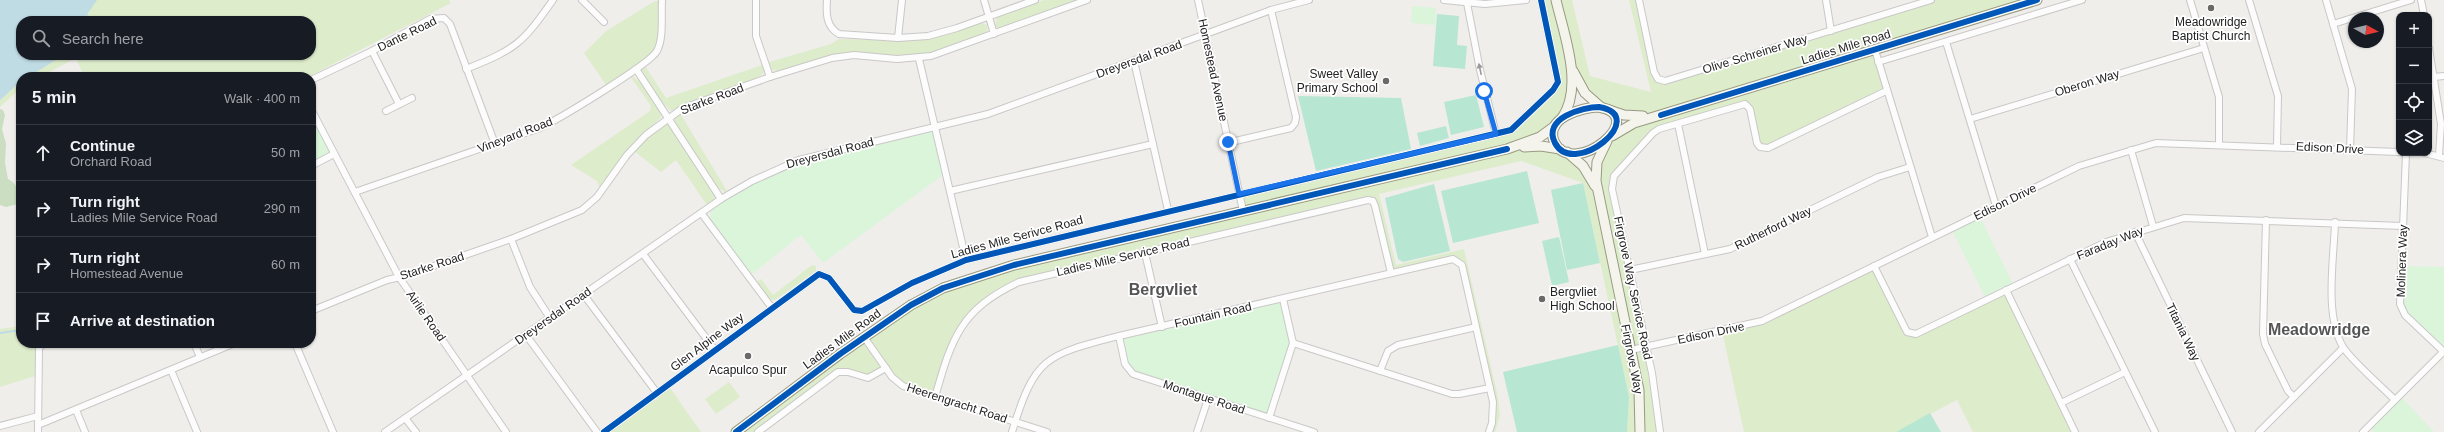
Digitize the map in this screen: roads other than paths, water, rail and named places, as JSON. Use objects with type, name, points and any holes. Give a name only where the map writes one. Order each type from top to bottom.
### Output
[{"type":"main road","points":[[1556,0],[1569,58],[1582,88],[1612,114],[1616,120],[1616,128],[1609,138],[1590,150],[1564,151],[1553,139],[1570,95],[1569,58]]},
{"type":"main road","name":"Ladies Mile Road","points":[[1609,138],[1628,125],[2037,0]]},
{"type":"main road","points":[[1558,123],[1580,109],[1604,108]]},
{"type":"main road","name":"Ladies Mile Road","points":[[1604,108],[1630,116],[1661,115]]},
{"type":"main road","name":"Ladies Mile Road","points":[[736,432],[864,337],[911,305],[942,288],[1014,265],[1507,149],[1540,137],[1558,123]]},
{"type":"main road","name":"Firgrove Way","points":[[1609,138],[1597,166],[1598,193],[1639,390],[1640,432]]},
{"type":"main road","name":"Ladies Mile Road","points":[[1507,149],[1541,146],[1564,151]]},
{"type":"main road","name":"Firgrove Way","points":[[1564,151],[1586,169],[1598,193]]},
{"type":"street","points":[[466,69],[502,54],[516,45],[530,33],[553,0]]},
{"type":"street","points":[[582,0],[604,22]]},
{"type":"street","name":"Vineyard Road","points":[[355,192],[552,123],[653,57],[659,47],[662,0]]},
{"type":"street","points":[[756,0],[756,36],[770,77]]},
{"type":"street","points":[[827,0],[828,20],[834,32],[839,34],[898,38],[928,36],[988,17],[1034,0]]},
{"type":"street","points":[[898,38],[902,0]]},
{"type":"street","points":[[984,0],[994,34]]},
{"type":"street","name":"Starke Road","points":[[316,309],[399,277],[511,239],[574,214],[588,205],[606,187],[632,149],[669,117],[696,102],[827,59],[848,55],[919,59],[962,47],[1087,0]]},
{"type":"street","name":"Homestead Avenue","points":[[1198,0],[1243,211]]},
{"type":"street","name":"Dreyersdal Road","points":[[385,432],[752,180],[799,160],[988,114],[1271,10],[1307,0]]},
{"type":"street","points":[[1444,0],[1467,3],[1496,4],[1526,0]]},
{"type":"street","points":[[1239,194],[1496,134],[1515,128],[1556,87],[1558,76],[1541,0]]},
{"type":"street","name":"Olive Schreiner Way","points":[[1639,0],[1654,72],[1661,81],[1670,80],[1831,31],[1908,3],[1931,0]]},
{"type":"street","points":[[1826,0],[1831,31]]},
{"type":"street","points":[[1878,62],[2082,0]]},
{"type":"street","points":[[2190,0],[2219,97],[2219,144]]},
{"type":"street","points":[[2249,0],[2278,96],[2276,146]]},
{"type":"street","points":[[2326,0],[2352,88],[2350,149]]},
{"type":"street","points":[[2334,24],[2411,0]]},
{"type":"street","points":[[2421,0],[2423,12]]},
{"type":"street","points":[[1467,3],[1483,84],[1496,134]]},
{"type":"street","points":[[1228,142],[1291,128],[1295,123],[1296,117],[1271,10]]},
{"type":"street","name":"Dante Road","points":[[316,78],[372,51],[430,20],[442,18],[450,24],[495,144]]},
{"type":"street","points":[[1946,42],[1996,206]]},
{"type":"street","name":"Oberon Way","points":[[1970,119],[2204,48]]},
{"type":"street","points":[[1875,50],[1886,91],[1932,237]]},
{"type":"street","points":[[372,51],[399,104]]},
{"type":"street","points":[[919,59],[966,260]]},
{"type":"street","points":[[1134,61],[1168,210]]},
{"type":"street","points":[[2432,65],[2441,124],[2442,157],[2432,155]]},
{"type":"street","points":[[636,69],[669,117],[721,200]]},
{"type":"street","points":[[2434,77],[2444,76]]},
{"type":"street","points":[[1705,254],[1678,124],[1745,104],[1750,109],[1757,143],[1760,147],[1768,148],[1886,91]]},
{"type":"street","points":[[386,110],[412,98]]},
{"type":"street","name":"Airlie Road","points":[[316,119],[399,277],[506,432]]},
{"type":"street","name":"Firgrove Way Service Road","points":[[1660,432],[1646,347],[1611,184],[1614,176],[1656,130],[1678,124]]},
{"type":"street","name":"Edison Drive","points":[[1631,350],[1757,323],[2079,166],[2131,150],[2162,142],[2396,152]]},
{"type":"street","points":[[950,191],[1153,144]]},
{"type":"street","points":[[2131,150],[2154,226]]},
{"type":"street","points":[[316,163],[334,154]]},
{"type":"street","name":"Molinera Way","points":[[2406,156],[2402,309],[2444,352]]},
{"type":"street","name":"Rutherford Way","points":[[1630,270],[1730,249],[1878,177],[1910,167]]},
{"type":"street","name":"Ladies Mile Serivce Road","points":[[824,275],[852,308],[862,311],[912,282],[966,260],[1239,194]]},
{"type":"street","name":"Ladies Mile Service Road","points":[[935,397],[955,336],[975,309],[986,300],[1019,282],[1323,210],[1373,201],[1391,274]]},
{"type":"street","points":[[702,214],[772,308]]},
{"type":"street","name":"Faraday Way","points":[[1874,266],[1907,332],[1916,334],[2070,259],[2135,232],[2184,218],[2199,217],[2403,226]]},
{"type":"street","points":[[2266,220],[2263,336],[2288,391],[2294,397]]},
{"type":"street","points":[[2335,222],[2332,313],[2343,348],[2395,400]]},
{"type":"street","name":"Titania Way","points":[[2135,232],[2232,432]]},
{"type":"street","points":[[511,239],[530,287],[550,318]]},
{"type":"street","points":[[1145,253],[1162,327]]},
{"type":"street","points":[[643,254],[715,350]]},
{"type":"street","name":"Fountain Road","points":[[1012,432],[1030,382],[1044,364],[1065,351],[1119,336],[1452,259],[1460,262],[1476,327]]},
{"type":"street","points":[[2070,259],[2155,432]]},
{"type":"street","name":"Glen Alpine Way","points":[[604,432],[816,275],[824,275]]},
{"type":"street","points":[[2006,290],[2075,432]]},
{"type":"street","points":[[584,295],[657,393]]},
{"type":"street","points":[[1269,418],[1293,343],[1291,328],[1282,299]]},
{"type":"street","points":[[1380,371],[1388,351],[1398,345],[1476,327],[1494,412],[1490,432]]},
{"type":"street","points":[[526,335],[597,432]]},
{"type":"street","name":"Montague Road","points":[[1119,336],[1126,364],[1133,374],[1314,432]]},
{"type":"street","name":"Heerengracht Road","points":[[864,337],[886,368],[903,386],[1047,432]]},
{"type":"street","points":[[1293,343],[1452,394],[1490,388]]},
{"type":"street","points":[[38,432],[39,348]]},
{"type":"street","points":[[196,348],[200,357]]},
{"type":"street","points":[[38,425],[222,348]]},
{"type":"street","points":[[297,348],[333,432]]},
{"type":"street","points":[[2259,432],[2343,348]]},
{"type":"street","points":[[2366,431],[2444,352]]},
{"type":"street","points":[[758,432],[838,372],[848,372],[868,378],[886,368]]},
{"type":"street","points":[[171,370],[197,432]]},
{"type":"street","points":[[2061,403],[2125,372]]},
{"type":"street","points":[[1198,432],[1208,399]]},
{"type":"street","points":[[76,410],[85,432]]},
{"type":"street","points":[[0,426],[38,416]]},
{"type":"street","points":[[405,418],[416,432]]},
{"type":"water","points":[[0,0],[97,0],[87,16],[16,16],[16,60],[56,60],[36,72],[16,72],[16,86],[0,100]]},
{"type":"waterway","points":[[0,333],[16,331]]},
{"type":"place","name":"Meadowridge Baptist Church","points":[[2211,8]]},
{"type":"place","name":"Sweet Valley Primary School","points":[[1386,81]]},
{"type":"place","name":"Bergvliet High School","points":[[1542,299]]},
{"type":"place","name":"Acapulco Spur","points":[[748,356]]},
{"type":"district","name":"Bergvliet","points":[[1163,289]]},
{"type":"district","name":"Meadowridge","points":[[2319,329]]}]
